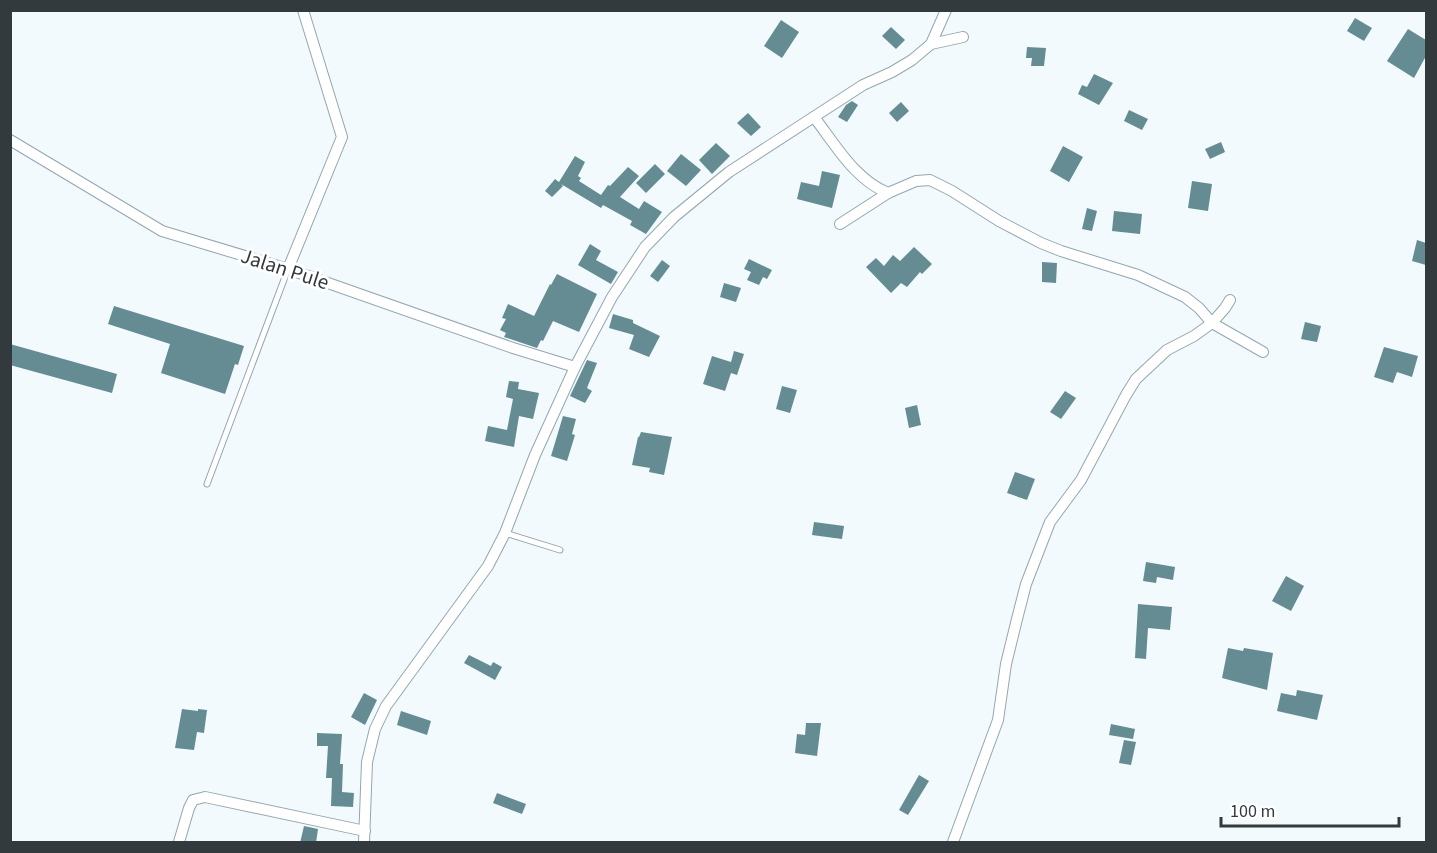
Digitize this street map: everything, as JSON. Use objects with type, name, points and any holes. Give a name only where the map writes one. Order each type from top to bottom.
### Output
[{"type":"street","points":[[288,269],[342,137],[303,10]]},
{"type":"street","points":[[179,843],[189,808],[194,800],[205,797],[364,837],[367,762],[375,729],[386,706],[488,566],[505,533],[535,455],[575,367],[612,297],[645,247],[674,217],[729,172],[863,85],[912,60],[931,44],[946,10]]},
{"type":"street","points":[[931,44],[963,37]]},
{"type":"street","points":[[814,117],[857,172],[888,194]]},
{"type":"street","name":"Jalan Pule","points":[[10,140],[162,231],[288,269],[513,348],[575,367]]},
{"type":"street","points":[[840,224],[905,184],[930,180],[1041,243],[1138,274],[1185,297],[1199,308],[1212,324],[1263,352]]},
{"type":"street","points":[[953,843],[998,720],[1006,664],[1026,584],[1050,522],[1081,480],[1136,379],[1167,350],[1212,324],[1230,300]]},
{"type":"lane","points":[[207,484],[288,269]]},
{"type":"lane","points":[[505,533],[561,549]]},
{"type":"building","points":[[1355,18],[1372,28],[1364,41],[1347,31]]},
{"type":"building","points":[[781,20],[799,32],[782,58],[764,46]]},
{"type":"building","points":[[891,27],[905,40],[896,49],[882,36]]},
{"type":"building","points":[[1408,29],[1426,40],[1426,56],[1414,78],[1387,61]]},
{"type":"building","points":[[1027,47],[1046,48],[1044,66],[1031,66],[1032,58],[1026,58]]},
{"type":"building","points":[[1094,74],[1113,83],[1099,105],[1078,94],[1082,85],[1087,87]]},
{"type":"building","points":[[852,101],[858,105],[847,122],[838,117],[846,105]]},
{"type":"building","points":[[901,102],[909,111],[897,122],[889,113]]},
{"type":"building","points":[[1129,110],[1148,119],[1142,130],[1124,121]]},
{"type":"building","points":[[748,113],[761,127],[751,136],[737,123]]},
{"type":"building","points":[[1221,142],[1225,152],[1210,159],[1205,149]]},
{"type":"building","points":[[716,143],[730,156],[712,174],[699,160]]},
{"type":"building","points":[[1063,146],[1083,157],[1069,182],[1050,171]]},
{"type":"building","points":[[681,154],[701,170],[686,186],[667,171]]},
{"type":"building","points":[[575,156],[585,162],[578,176],[581,178],[579,181],[601,195],[608,185],[610,186],[628,167],[639,176],[620,197],[639,209],[644,201],[662,212],[646,234],[630,225],[632,221],[603,205],[601,208],[561,184],[563,186],[552,197],[545,191],[555,179],[559,182]]},
{"type":"building","points":[[655,164],[665,174],[646,193],[636,183]]},
{"type":"building","points":[[822,171],[840,175],[832,208],[797,199],[801,182],[819,186]]},
{"type":"building","points":[[1192,181],[1212,184],[1208,211],[1188,208]]},
{"type":"building","points":[[1087,208],[1097,211],[1092,231],[1082,229]]},
{"type":"building","points":[[1114,211],[1142,214],[1140,234],[1112,231]]},
{"type":"building","points":[[1417,240],[1426,243],[1426,265],[1412,261]]},
{"type":"building","points":[[590,244],[601,251],[596,260],[618,272],[611,284],[578,265]]},
{"type":"building","points":[[914,247],[932,264],[922,274],[920,272],[907,287],[901,283],[891,293],[866,267],[876,258],[884,266],[893,255],[900,261]]},
{"type":"building","points":[[749,259],[772,270],[767,279],[763,277],[759,285],[747,280],[751,272],[744,269]]},
{"type":"building","points":[[662,260],[670,266],[658,282],[650,276]]},
{"type":"building","points":[[1042,262],[1057,263],[1056,283],[1042,282]]},
{"type":"building","points":[[557,274],[597,294],[579,332],[553,321],[537,348],[504,337],[506,333],[500,330],[506,319],[502,318],[508,304],[534,316]]},
{"type":"building","points":[[724,283],[741,288],[736,302],[720,297]]},
{"type":"building","points":[[114,306],[244,346],[225,394],[161,373],[170,344],[108,324]]},
{"type":"building","points":[[613,314],[633,320],[633,323],[660,336],[649,357],[629,349],[634,335],[609,328]]},
{"type":"building","points":[[1305,322],[1321,326],[1317,342],[1301,339]]},
{"type":"building","points":[[10,344],[117,374],[112,393],[10,365]]},
{"type":"building","points":[[1384,347],[1418,356],[1412,377],[1397,372],[1393,383],[1374,377]]},
{"type":"building","points":[[734,351],[744,354],[737,375],[731,373],[725,391],[703,384],[712,356],[731,362]]},
{"type":"building","points":[[587,360],[597,363],[587,388],[592,391],[585,403],[570,396]]},
{"type":"building","points":[[509,381],[519,382],[518,389],[539,393],[533,419],[519,416],[514,447],[485,441],[488,426],[507,430],[513,399],[506,397]]},
{"type":"building","points":[[782,386],[797,390],[790,413],[776,409]]},
{"type":"building","points":[[1065,391],[1076,398],[1061,419],[1050,412]]},
{"type":"building","points":[[917,405],[921,425],[909,428],[905,408]]},
{"type":"building","points":[[563,416],[576,419],[572,434],[575,435],[567,461],[551,456]]},
{"type":"building","points":[[641,432],[672,437],[664,475],[649,472],[650,468],[632,465]]},
{"type":"building","points":[[1015,472],[1035,479],[1027,500],[1007,493]]},
{"type":"building","points":[[814,522],[844,526],[842,539],[812,535]]},
{"type":"building","points":[[1146,562],[1175,567],[1173,580],[1157,577],[1156,583],[1143,581]]},
{"type":"building","points":[[1286,576],[1304,586],[1291,611],[1272,601]]},
{"type":"building","points":[[1138,604],[1172,607],[1170,630],[1148,628],[1146,659],[1135,658]]},
{"type":"building","points":[[1228,648],[1273,653],[1267,690],[1222,678]]},
{"type":"building","points":[[469,655],[491,666],[493,662],[502,667],[495,680],[464,663]]},
{"type":"building","points":[[1297,690],[1323,695],[1317,720],[1277,711],[1281,693],[1296,696]]},
{"type":"building","points":[[364,693],[377,700],[365,725],[351,717]]},
{"type":"building","points":[[182,709],[207,710],[204,733],[197,732],[194,750],[175,748]]},
{"type":"building","points":[[401,711],[431,721],[427,735],[397,725]]},
{"type":"building","points":[[806,723],[821,723],[817,756],[795,753],[797,734],[805,735]]},
{"type":"building","points":[[1111,724],[1135,729],[1133,739],[1109,735]]},
{"type":"building","points":[[317,733],[342,734],[340,764],[343,764],[342,792],[354,793],[353,807],[331,806],[332,778],[326,778],[328,746],[317,746]]},
{"type":"building","points":[[1124,740],[1136,742],[1131,765],[1119,763]]},
{"type":"building","points":[[919,775],[929,781],[908,815],[899,810]]},
{"type":"building","points":[[497,793],[526,804],[522,814],[493,803]]},
{"type":"building","points":[[304,826],[318,829],[316,843],[300,843]]}]
